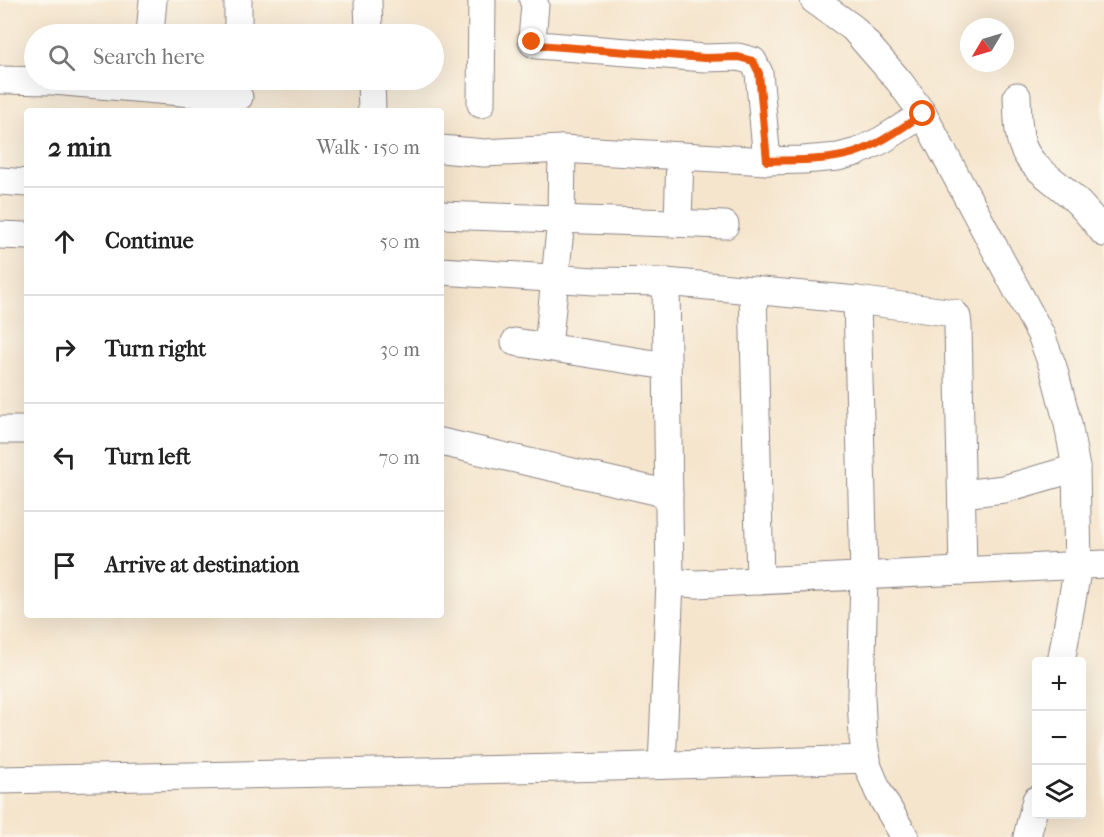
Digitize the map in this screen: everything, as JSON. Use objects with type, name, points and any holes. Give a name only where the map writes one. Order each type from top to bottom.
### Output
[{"type":"street","points":[[151,24],[153,0]]},
{"type":"street","points":[[238,0],[238,24]]},
{"type":"street","points":[[368,0],[369,24]]},
{"type":"street","points":[[481,104],[482,0]]},
{"type":"street","points":[[533,0],[535,5],[532,39],[537,45],[705,58],[738,57],[753,61],[759,73],[767,161]]},
{"type":"street","points":[[814,0],[853,28],[899,81],[923,114],[1041,335],[1059,390],[1076,468],[1077,566],[1062,657]]},
{"type":"street","points":[[0,80],[24,80]]},
{"type":"street","points":[[192,90],[239,96]]},
{"type":"street","points":[[371,90],[372,108]]},
{"type":"street","points":[[1017,96],[1021,137],[1029,157],[1071,196],[1104,233]]},
{"type":"street","points":[[444,149],[484,153],[562,149],[767,161],[838,157],[857,152],[882,140],[923,114]]},
{"type":"street","points":[[548,347],[561,220],[562,149]]},
{"type":"street","points":[[678,223],[680,156]]},
{"type":"street","points":[[0,181],[24,183]]},
{"type":"street","points":[[444,214],[725,225]]},
{"type":"street","points":[[0,235],[24,236]]},
{"type":"street","points":[[444,271],[666,282],[950,311],[957,317],[963,571]]},
{"type":"street","points":[[662,765],[670,582],[666,282]]},
{"type":"street","points":[[753,290],[759,580]]},
{"type":"street","points":[[857,300],[864,576],[861,697],[863,738],[867,759],[879,794],[905,837]]},
{"type":"street","points":[[515,342],[667,366]]},
{"type":"street","points":[[0,430],[24,430]]},
{"type":"street","points":[[444,443],[669,494]]},
{"type":"street","points":[[962,494],[1004,489],[1076,468]]},
{"type":"street","points":[[670,582],[696,584],[1104,564]]},
{"type":"street","points":[[0,780],[416,772],[867,759]]},
{"type":"street","points":[[1027,837],[1032,816]]},
{"type":"route","points":[[532,42],[537,45],[705,58],[738,57],[753,61],[759,73],[767,161],[838,157],[857,152],[882,140],[923,114]]}]
